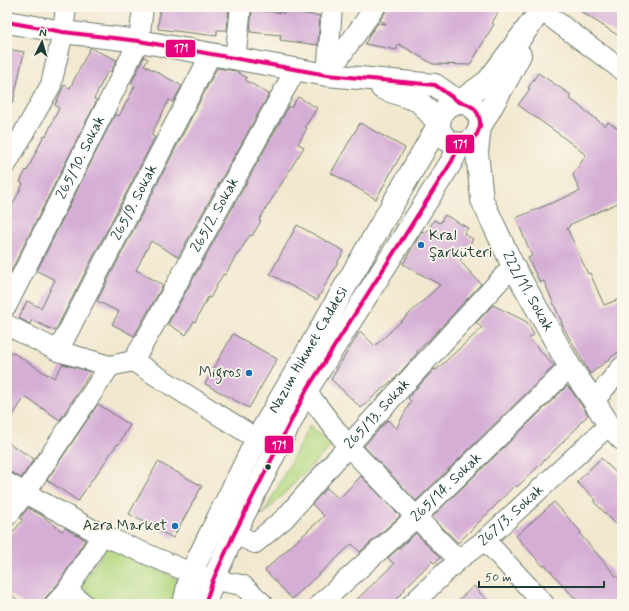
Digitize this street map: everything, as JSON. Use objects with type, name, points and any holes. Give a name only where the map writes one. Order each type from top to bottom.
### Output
[{"type":"main road","points":[[459,102],[488,81],[542,8]]},
{"type":"main road","points":[[459,156],[466,143],[477,134],[509,76],[542,8]]},
{"type":"main road","points":[[7,22],[63,32],[138,41],[327,75],[435,85],[459,102],[468,104],[474,108],[478,114],[480,128]]},
{"type":"main road","points":[[355,78],[419,101],[439,124],[440,131],[447,140],[453,143],[482,200]]},
{"type":"main road","name":"Nazım Hikmet Caddesi","points":[[184,604],[191,573],[257,439],[439,124],[443,111],[448,106],[459,102]]},
{"type":"main road","name":"222/11. Sokak","points":[[480,128],[477,152],[482,200],[514,266],[570,367],[615,432]]},
{"type":"main road","name":"Nazım Hikmet Caddesi","points":[[205,604],[213,580],[234,534],[278,450],[306,391],[459,156]]},
{"type":"street","points":[[7,163],[51,85],[63,32],[66,7]]},
{"type":"street","name":"265/10. Sokak","points":[[7,305],[138,41],[143,7]]},
{"type":"street","points":[[235,59],[241,7]]},
{"type":"street","points":[[327,75],[332,7]]},
{"type":"street","points":[[327,75],[375,7]]},
{"type":"street","points":[[542,8],[622,70]]},
{"type":"street","name":"265/9. Sokak","points":[[58,351],[211,54]]},
{"type":"street","name":"265/2. Sokak","points":[[133,361],[296,69]]},
{"type":"street","name":"265/13. Sokak","points":[[234,534],[255,543],[285,518],[348,446],[514,266]]},
{"type":"street","points":[[7,325],[58,351],[110,366],[133,361],[257,439]]},
{"type":"street","points":[[7,516],[25,493],[110,366]]},
{"type":"street","name":"265/14. Sokak","points":[[320,604],[416,517],[570,367]]},
{"type":"street","points":[[594,401],[622,367]]},
{"type":"street","points":[[306,391],[348,446],[458,560]]},
{"type":"street","name":"267/3. Sokak","points":[[412,604],[458,560],[485,540],[615,432]]},
{"type":"street","points":[[7,483],[102,535],[191,573],[213,580],[242,585],[263,604]]},
{"type":"street","points":[[84,604],[61,597],[102,535]]},
{"type":"street","points":[[485,540],[544,604]]},
{"type":"green space","points":[[310,425],[332,445],[263,515]]},
{"type":"green space","points":[[107,547],[178,579],[173,604],[102,604],[80,588]]},
{"type":"building","points":[[160,7],[229,7],[227,30],[217,30],[217,36],[158,29]]},
{"type":"building","points":[[386,7],[501,7],[492,23],[494,24],[470,65],[433,64],[399,44],[396,50],[365,44],[378,23],[386,24],[380,20],[385,13]]},
{"type":"building","points":[[574,7],[622,7],[622,38]]},
{"type":"building","points":[[252,10],[284,13],[284,11],[320,16],[318,45],[280,40],[281,35],[250,32]]},
{"type":"building","points":[[90,48],[117,60],[111,72],[108,70],[94,99],[97,100],[7,279],[7,216],[23,184],[20,182],[26,170],[27,171],[44,135],[46,136],[59,108],[55,105],[64,85],[70,88]]},
{"type":"building","points":[[7,49],[24,52],[13,103],[7,102]]},
{"type":"building","points":[[144,57],[148,59],[144,65],[182,86],[173,102],[169,100],[151,135],[155,137],[55,331],[32,320],[30,324],[19,318],[27,301],[41,308],[55,280],[37,271],[115,114],[119,116],[135,86],[131,84]]},
{"type":"building","points":[[217,68],[236,71],[247,78],[245,80],[269,94],[178,257],[151,241],[136,270],[163,285],[134,336],[112,324],[119,312],[97,301]]},
{"type":"building","points":[[538,73],[571,95],[569,98],[605,126],[608,122],[622,131],[622,201],[569,225],[570,226],[567,228],[588,274],[590,273],[604,305],[622,298],[622,349],[590,374],[561,323],[544,281],[540,283],[528,258],[532,256],[516,218],[580,191],[573,175],[586,155],[518,105],[530,89],[528,88]]},
{"type":"building","points":[[298,97],[317,108],[305,127],[307,128],[298,144],[304,147],[259,220],[261,221],[252,236],[250,235],[225,275],[223,274],[210,298],[208,297],[195,322],[194,321],[186,335],[168,324],[289,106],[291,108]]},
{"type":"building","points":[[360,123],[405,148],[376,199],[331,173]]},
{"type":"building","points":[[445,215],[468,228],[464,234],[473,239],[460,261],[481,284],[417,351],[418,352],[392,382],[391,381],[361,408],[331,379],[360,331],[375,346],[440,285],[403,264],[422,231],[426,233],[434,220],[440,223]]},
{"type":"building","points":[[297,225],[344,251],[317,300],[270,274]]},
{"type":"building","points":[[493,305],[527,322],[534,335],[529,338],[554,366],[416,501],[364,446],[388,420],[396,429],[411,401],[408,398],[434,369],[436,370],[482,328],[476,323]]},
{"type":"building","points":[[233,334],[277,359],[249,408],[205,384]]},
{"type":"building","points":[[12,352],[54,378],[63,364],[91,372],[60,420],[25,397],[7,424],[7,359]]},
{"type":"building","points":[[567,386],[588,415],[549,456],[517,487],[515,485],[458,543],[432,517]]},
{"type":"building","points":[[98,404],[130,425],[118,445],[117,444],[78,501],[47,480]]},
{"type":"building","points":[[7,442],[34,459],[21,478],[13,473],[7,472]]},
{"type":"building","points":[[601,458],[622,479],[622,517],[616,524],[594,502],[596,500],[577,482]]},
{"type":"building","points":[[158,462],[202,486],[173,538],[129,514]]},
{"type":"building","points":[[361,476],[400,516],[360,552],[352,544],[292,599],[265,570],[324,516],[312,504],[327,488],[339,499]]},
{"type":"building","points":[[554,502],[581,532],[580,534],[622,583],[622,604],[580,604],[545,565],[543,566],[516,536]]},
{"type":"building","points":[[28,508],[43,516],[62,531],[65,528],[85,540],[61,580],[46,597],[44,604],[23,604],[7,592],[7,539],[23,520],[20,518]]},
{"type":"building","points":[[416,533],[440,558],[434,563],[432,561],[391,604],[352,604],[394,564],[388,558]]},
{"type":"building","points":[[474,586],[490,604],[454,604]]},
{"type":"transit line","name":"171","points":[[7,22],[63,32],[139,41],[327,75],[435,85],[459,102],[474,108],[478,114],[480,127],[477,134],[473,139],[466,143],[460,144],[452,161],[306,391],[234,534],[213,580],[205,604]]},
{"type":"place","name":"Kral Şarküteri","points":[[421,245]]},
{"type":"place","name":"Migros","points":[[249,373]]},
{"type":"place","name":"Azra Market","points":[[175,526]]}]
